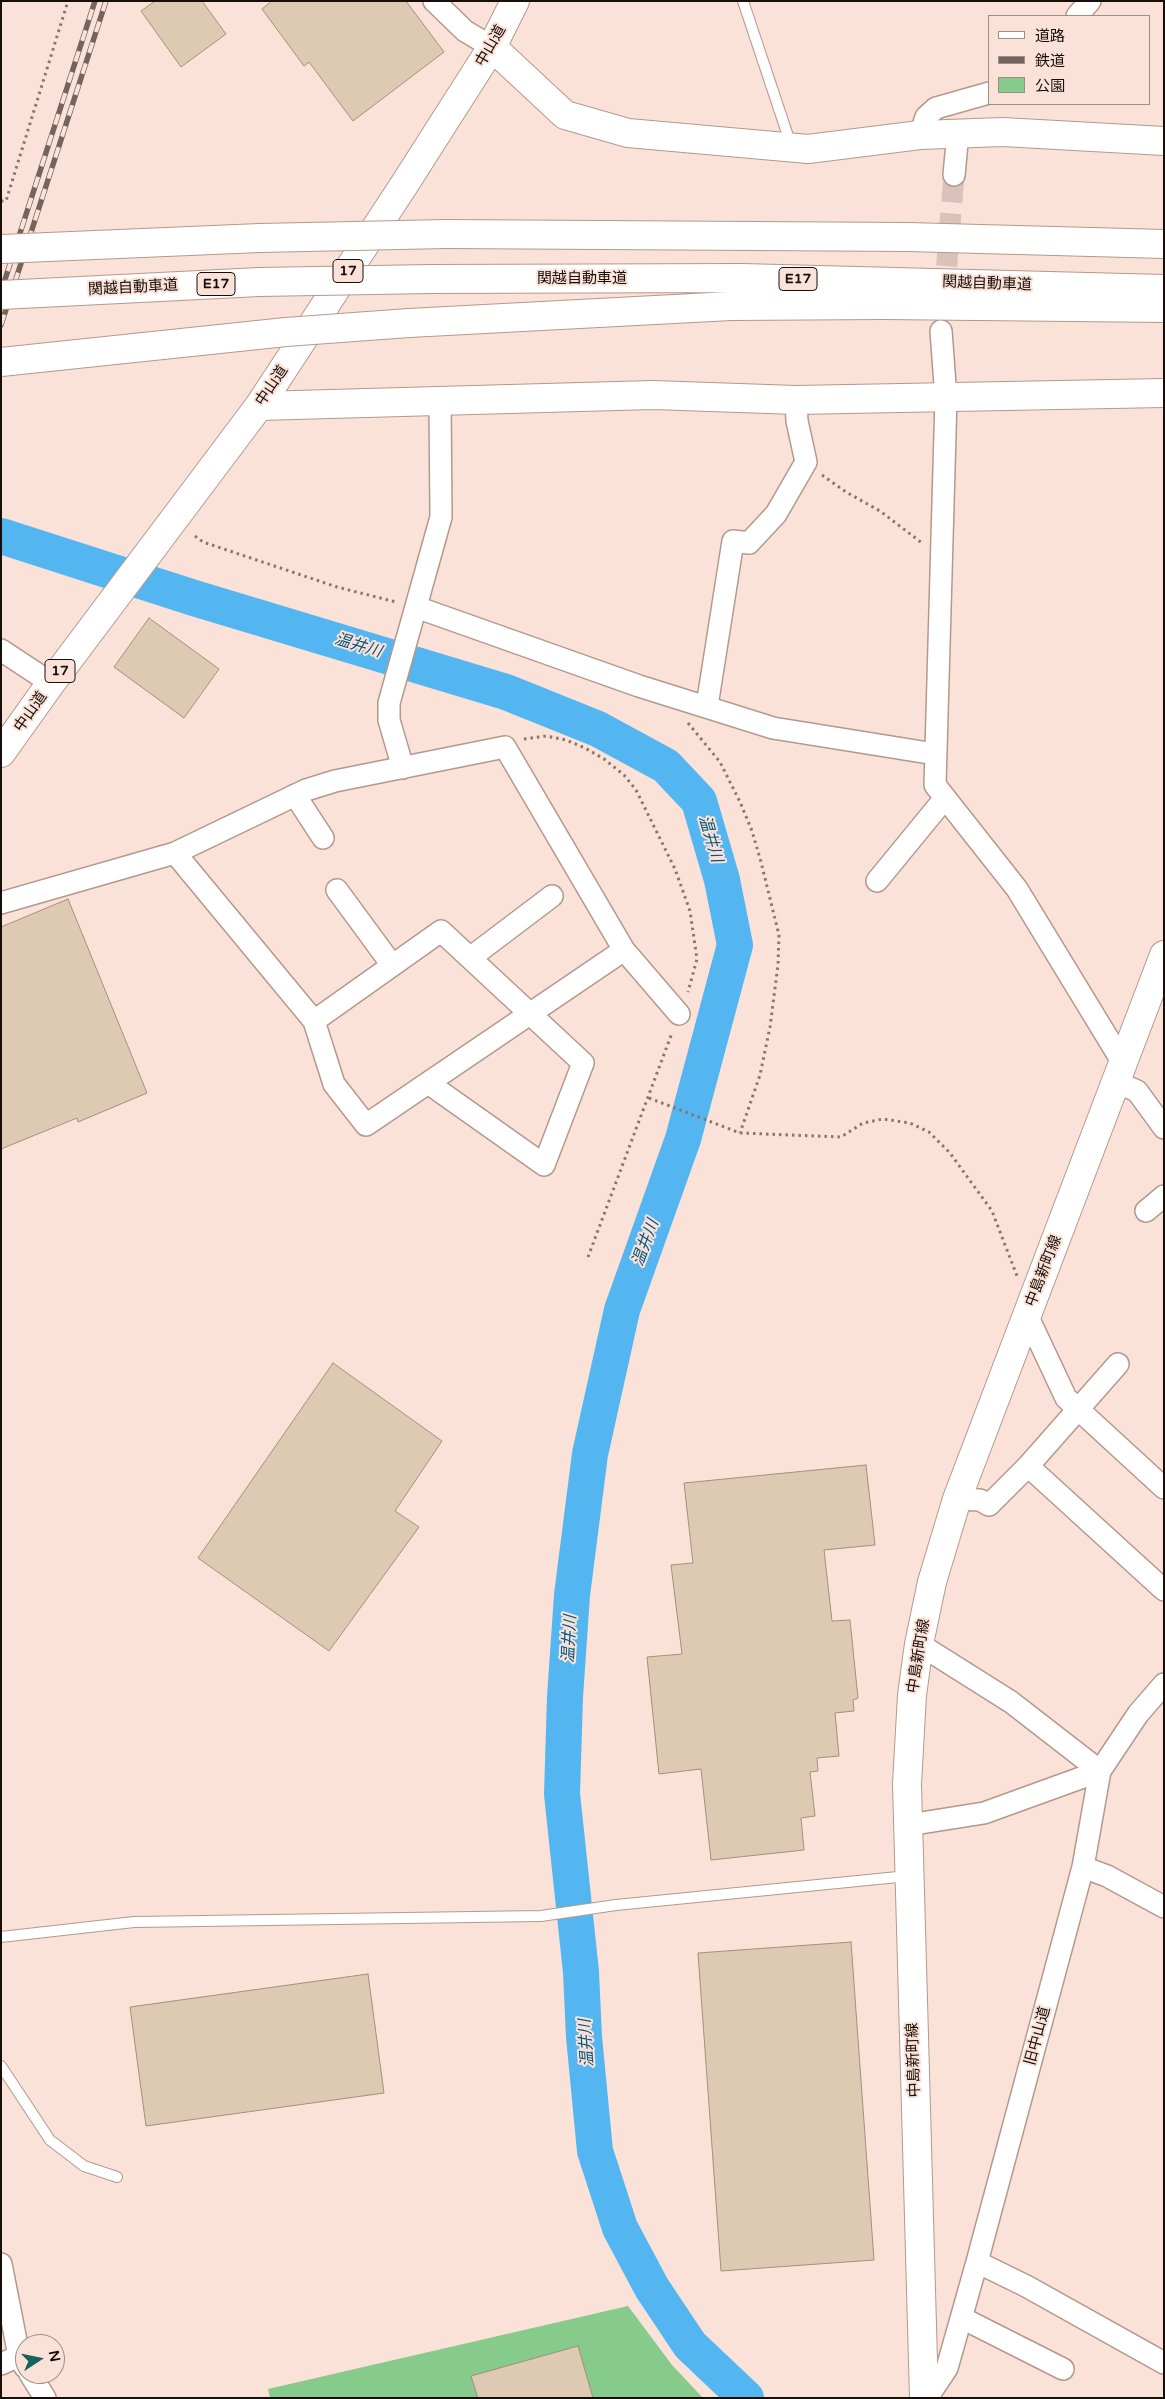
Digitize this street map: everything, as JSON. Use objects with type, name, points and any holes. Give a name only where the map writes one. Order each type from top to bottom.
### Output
[{"type":"main road","name":"中山道","points":[[1,754],[51,683],[259,406],[492,47],[515,1]]},
{"type":"main road","points":[[492,47],[566,115],[628,133],[808,149],[920,135],[1003,132],[1164,142]]},
{"type":"main road","points":[[1,249],[260,238],[446,234],[908,237],[1164,244]]},
{"type":"main road","points":[[1,240],[118,236],[260,238]]},
{"type":"main road","name":"関越自動車道","points":[[1,295],[259,282],[432,279],[742,278],[1164,289]]},
{"type":"main road","points":[[1,362],[286,332],[409,323],[731,306],[884,305],[1164,308]]},
{"type":"main road","points":[[259,406],[653,395],[796,400],[1164,393]]},
{"type":"main road","name":"中島新町線","points":[[926,2398],[908,1876],[909,1744],[919,1644],[932,1582],[957,1499],[1164,955]]},
{"type":"street","points":[[434,1],[465,31],[492,47]]},
{"type":"street","points":[[1077,15],[1090,1]]},
{"type":"street","points":[[920,135],[926,117],[936,108],[988,93]]},
{"type":"street","points":[[954,175],[958,133]]},
{"type":"street","points":[[941,331],[946,398],[935,785],[1017,889],[1119,1072],[1137,1091],[1164,1128]]},
{"type":"street","points":[[707,706],[733,541],[749,543],[776,514],[806,462],[797,421],[796,400]]},
{"type":"street","points":[[402,768],[389,720],[389,704],[441,518],[440,402]]},
{"type":"street","points":[[416,610],[639,686],[773,728],[935,754]]},
{"type":"street","points":[[1,650],[51,683]]},
{"type":"street","points":[[1,903],[175,853],[295,795],[335,781],[505,747],[624,950],[679,1014]]},
{"type":"street","points":[[295,795],[323,838]]},
{"type":"street","points":[[877,881],[945,798]]},
{"type":"street","points":[[175,853],[314,1020],[334,1084],[366,1125],[624,950]]},
{"type":"street","points":[[337,890],[392,965]]},
{"type":"street","points":[[470,958],[552,896]]},
{"type":"street","points":[[314,1020],[441,931],[582,1063],[544,1165],[428,1083]]},
{"type":"street","points":[[1146,1211],[1164,1196]]},
{"type":"street","points":[[1027,1315],[1066,1398],[1164,1488]]},
{"type":"street","points":[[957,1499],[980,1500],[990,1505],[1028,1466],[1076,1409],[1118,1364]]},
{"type":"street","points":[[1028,1466],[1164,1590]]},
{"type":"street","points":[[919,1644],[1011,1702],[1100,1771]]},
{"type":"street","name":"旧中山道","points":[[926,2398],[947,2368],[962,2318],[1083,1867],[1100,1771],[1138,1714],[1164,1684]]},
{"type":"street","points":[[908,1825],[984,1813],[1100,1771]]},
{"type":"street","points":[[1083,1867],[1107,1876],[1164,1907]]},
{"type":"street","points":[[977,2262],[1026,2286],[1164,2363]]},
{"type":"street","points":[[1,2264],[15,2343]]},
{"type":"street","points":[[962,2318],[1063,2369]]},
{"type":"street","points":[[34,2384],[45,2398]]},
{"type":"lane","points":[[743,1],[792,148]]},
{"type":"lane","points":[[1,1937],[134,1922],[541,1916],[616,1905],[908,1876]]},
{"type":"lane","points":[[1,2066],[50,2140],[84,2166],[117,2177]]},
{"type":"path","points":[[1,202],[6,201],[68,1]]},
{"type":"path","points":[[806,462],[846,492],[880,511],[942,558]]},
{"type":"path","points":[[195,536],[203,542],[337,588],[416,610]]},
{"type":"path","points":[[682,717],[720,762],[740,802],[752,831],[779,935],[778,965],[770,1027],[760,1075],[740,1133]]},
{"type":"path","points":[[649,1098],[740,1133],[841,1137],[863,1124],[882,1119],[910,1122],[929,1132],[950,1154],[992,1211],[1018,1278]]},
{"type":"green space","points":[[628,2306],[672,2365],[703,2398],[270,2398],[268,2389]]},
{"type":"building","points":[[155,1],[202,1],[226,34],[181,67],[141,11]]},
{"type":"building","points":[[272,1],[406,1],[444,52],[353,121],[309,62],[304,66],[262,9]]},
{"type":"building","points":[[149,618],[219,669],[184,718],[114,667]]},
{"type":"building","points":[[68,899],[147,1093],[78,1122],[77,1118],[1,1149],[1,927]]},
{"type":"building","points":[[333,1363],[442,1441],[395,1511],[419,1527],[329,1651],[198,1558]]},
{"type":"building","points":[[866,1465],[875,1545],[824,1550],[832,1621],[850,1620],[858,1698],[853,1700],[854,1711],[835,1713],[839,1756],[817,1758],[818,1771],[810,1772],[815,1816],[801,1818],[804,1850],[711,1860],[701,1769],[659,1774],[647,1657],[682,1654],[671,1565],[693,1563],[684,1483]]},
{"type":"building","points":[[851,1942],[874,2260],[721,2271],[698,1953]]},
{"type":"building","points":[[368,1974],[384,2093],[146,2126],[130,2007]]},
{"type":"building","points":[[578,2346],[593,2398],[478,2398],[471,2376]]},
{"type":"waterway","name":"温井川","points":[[1,536],[194,598],[506,692],[598,729],[666,766],[699,801],[722,880],[735,945],[683,1139],[622,1310],[590,1454],[572,1595],[565,1697],[562,1794],[581,1972],[584,2037],[595,2151],[620,2228],[652,2288],[690,2345],[746,2398]]},
{"type":"tunnel","points":[[944,298],[954,175]]},
{"type":"railway","points":[[1,292],[95,1]]},
{"type":"railway","points":[[1,325],[106,1]]}]
